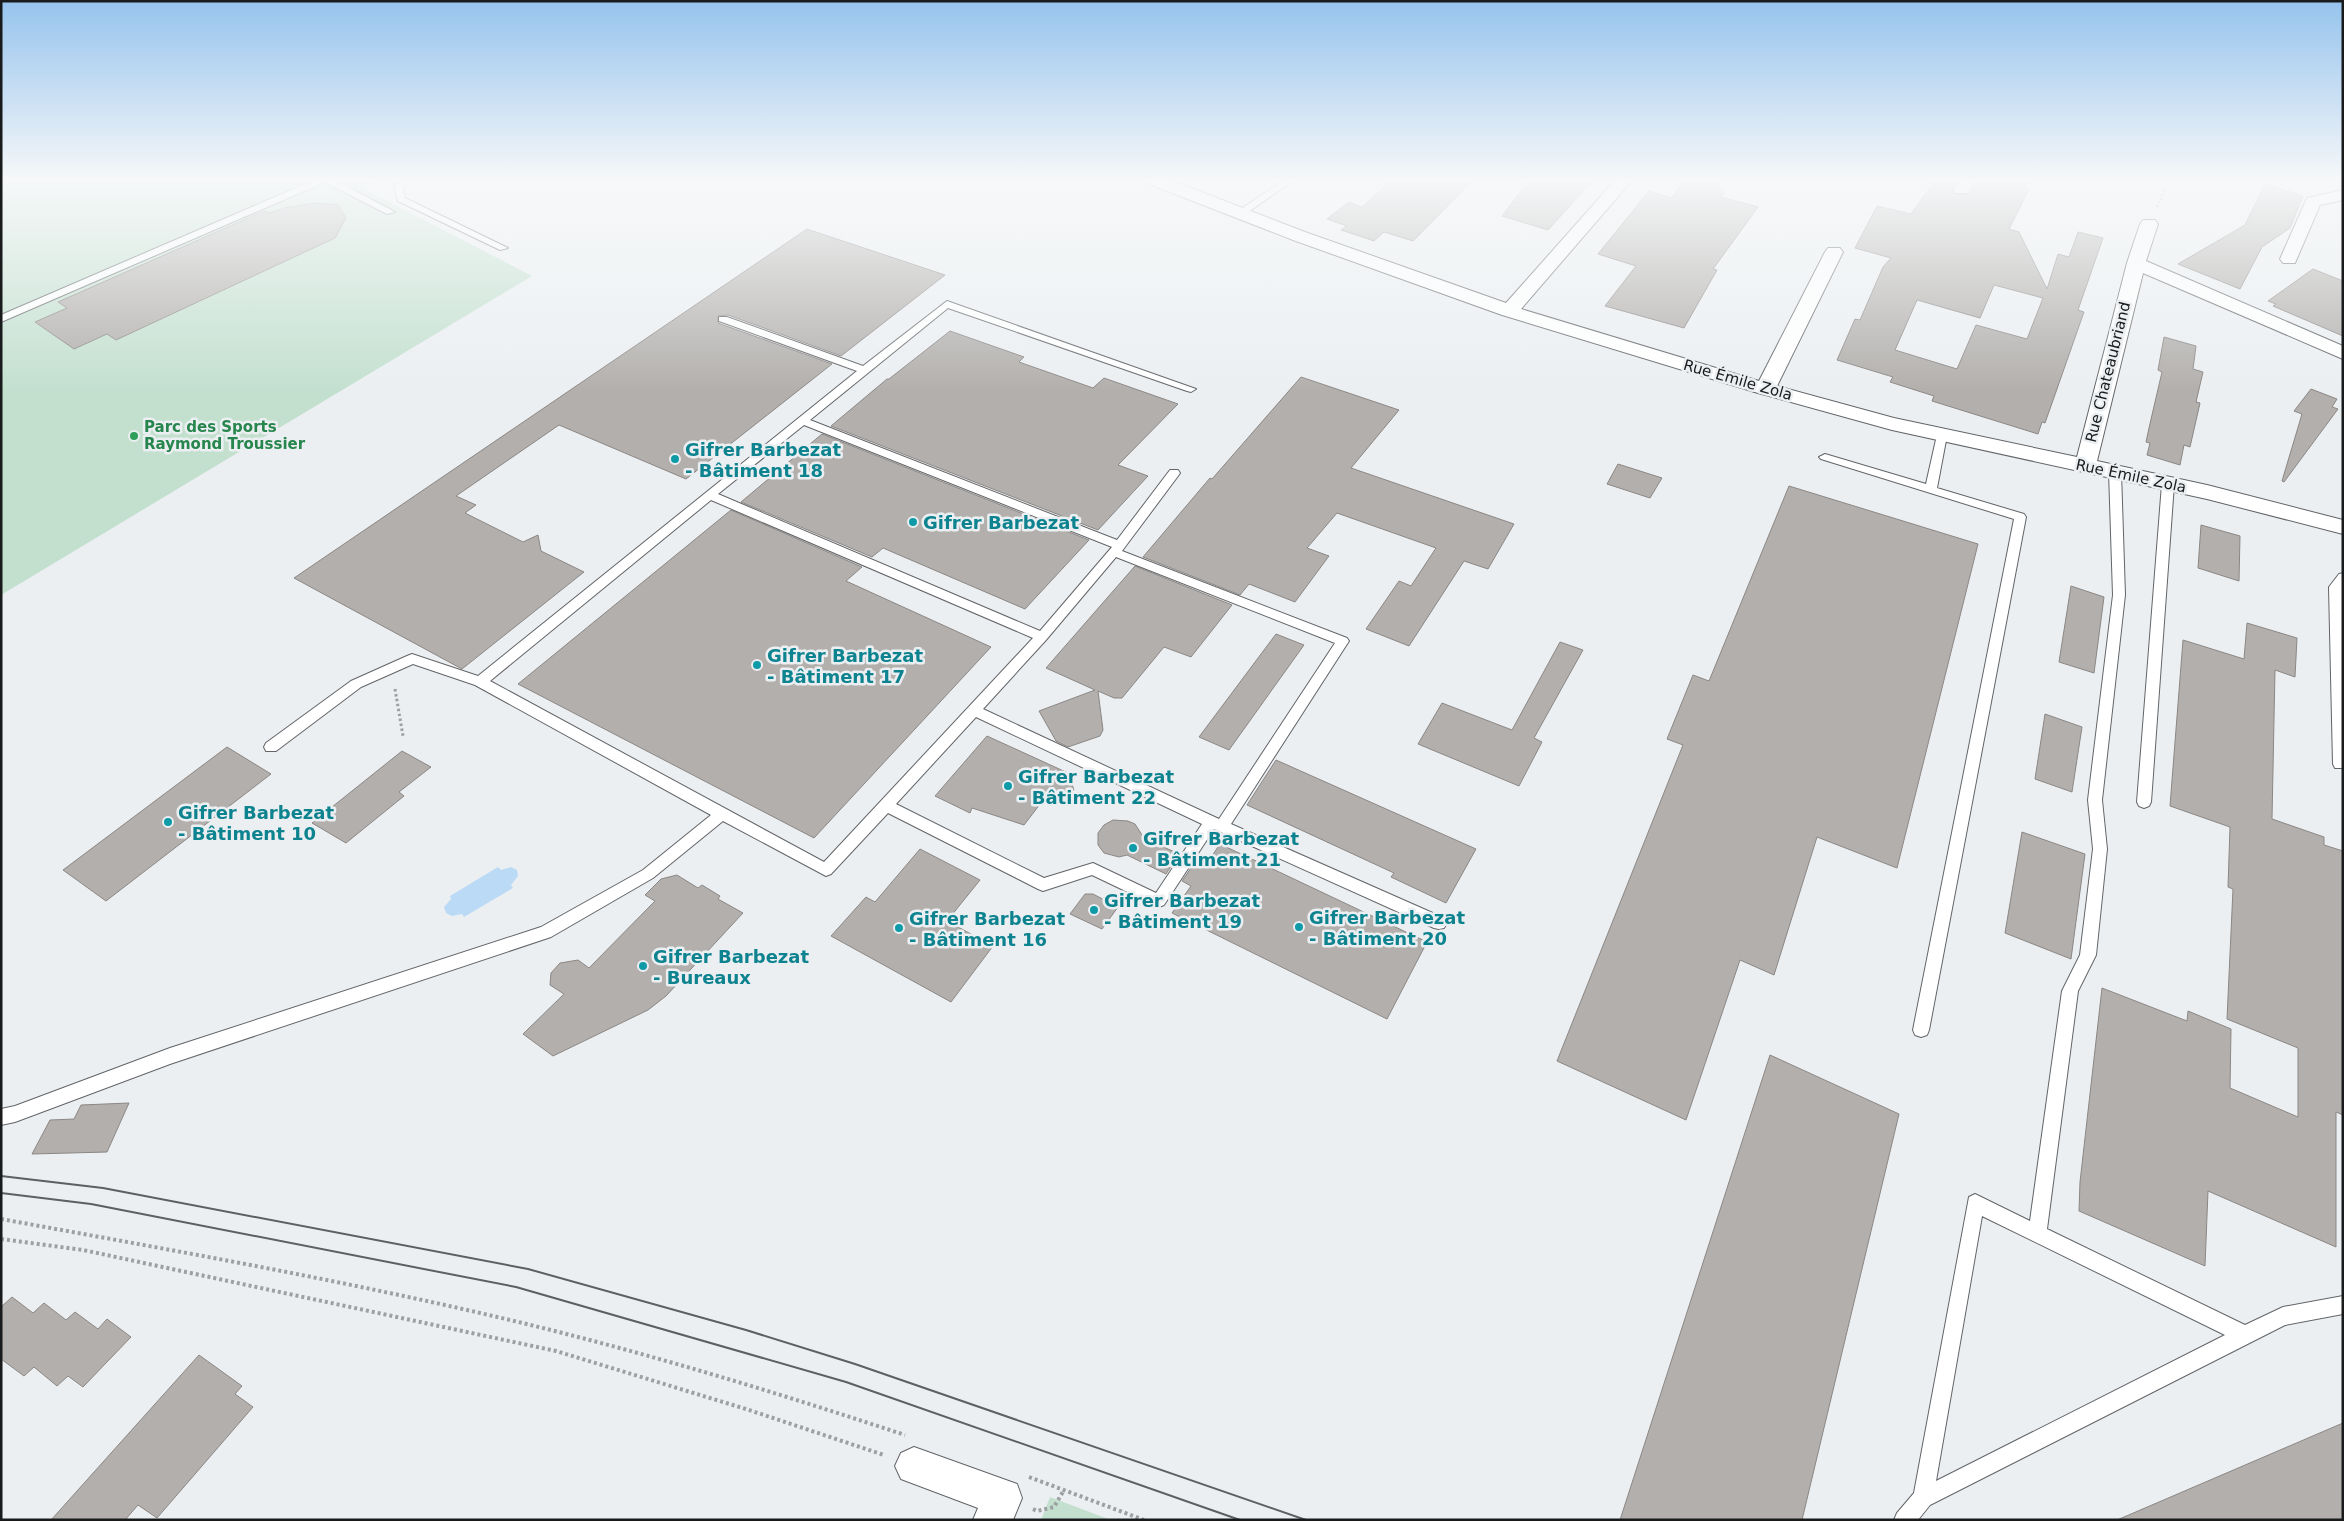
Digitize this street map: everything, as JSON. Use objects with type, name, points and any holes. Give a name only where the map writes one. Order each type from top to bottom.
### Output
[{"type":"street","name":"Rue Émile Zola","points":[[1339,249],[1509,311],[1765,389],[1892,424],[2115,472],[2343,526]]},
{"type":"street","points":[[1509,311],[1564,249]]},
{"type":"street","name":"Rue Chateaubriand","points":[[2085,466],[2141,249]]},
{"type":"street","points":[[2289,259],[2293,249]]},
{"type":"street","points":[[1765,389],[1834,252]]},
{"type":"street","points":[[2136,263],[2343,353]]},
{"type":"street","points":[[911,1451],[1003,1498],[992,1520]]},
{"type":"lane","points":[[1,320],[164,249]]},
{"type":"lane","points":[[480,682],[947,304],[1191,389]]},
{"type":"lane","points":[[723,319],[866,371]]},
{"type":"lane","points":[[803,421],[1343,641],[1216,824],[1158,901],[1093,869],[1043,885],[886,806]]},
{"type":"lane","points":[[1931,490],[1942,434]]},
{"type":"lane","points":[[1825,457],[2020,517],[1921,1030]]},
{"type":"lane","points":[[2037,1234],[2070,992],[2088,955],[2100,849],[2094,800],[2119,595],[2115,472]]},
{"type":"lane","points":[[271,747],[356,684],[412,659],[480,682],[826,870],[1042,638],[1117,548],[1174,473]]},
{"type":"lane","points":[[2144,802],[2168,484]]},
{"type":"lane","points":[[710,495],[1042,638]]},
{"type":"lane","points":[[2340,764],[2335,586],[2343,578]]},
{"type":"lane","points":[[974,710],[1216,824],[1439,922]]},
{"type":"lane","points":[[1,1117],[15,1114],[170,1056],[546,932],[648,874],[722,814]]},
{"type":"lane","points":[[1923,1498],[1975,1203],[2244,1335]]},
{"type":"lane","points":[[1904,1520],[1923,1498],[2244,1335],[2283,1316],[2343,1305]]},
{"type":"path","points":[[392,668],[403,736]]},
{"type":"path","points":[[1,1219],[278,1269],[511,1320],[760,1387],[911,1451]]},
{"type":"path","points":[[1,1239],[84,1250],[556,1351],[746,1409],[911,1451]]},
{"type":"path","points":[[1025,1476],[1144,1520]]},
{"type":"green space","name":"Parc des Sports Raymond Troussier","points":[[1,249],[480,249],[532,276],[1,595]]},
{"type":"green space","points":[[1050,1497],[1111,1520],[1041,1520]]},
{"type":"water","points":[[498,867],[501,870],[511,867],[517,870],[518,876],[511,885],[513,888],[464,917],[462,914],[452,916],[446,913],[444,907],[451,899],[450,896]]},
{"type":"building","points":[[178,249],[311,249],[116,340],[107,334],[74,349],[35,322],[67,308],[58,302]]},
{"type":"building","name":"Gifrer Barbezat - Bâtiment 18","points":[[778,249],[867,249],[945,275],[841,356],[728,315],[718,316],[718,323],[832,364],[686,479],[559,425],[456,496],[476,505],[465,513],[523,542],[538,535],[541,551],[584,572],[462,669],[294,578]]},
{"type":"building","points":[[1602,249],[1728,249],[1713,269],[1717,270],[1684,328],[1605,306],[1636,266],[1598,254]]},
{"type":"building","points":[[1859,249],[2027,249],[2047,289],[2058,254],[2069,257],[2072,249],[2099,249],[2078,310],[2084,312],[2045,423],[2042,422],[2038,434],[1932,401],[1934,396],[1890,382],[1893,377],[1837,360],[1855,319],[1860,320],[1883,267],[1891,258]],"holes":[[[1994,285],[2043,298],[2027,339],[1976,325],[1957,369],[1895,350],[1917,300],[1980,318]]]},
{"type":"building","points":[[2204,249],[2261,249],[2240,289],[2178,264]]},
{"type":"building","points":[[2313,269],[2343,281],[2343,336],[2273,306],[2276,304],[2268,301]]},
{"type":"building","points":[[950,331],[1024,357],[1019,362],[1093,388],[1104,378],[1178,404],[1118,465],[1148,476],[1098,530],[831,426],[887,379]]},
{"type":"building","points":[[2164,337],[2196,346],[2193,369],[2203,372],[2196,402],[2200,403],[2190,447],[2184,445],[2180,465],[2147,455],[2150,443],[2146,442],[2162,372],[2158,370]]},
{"type":"building","points":[[1301,377],[1399,410],[1351,468],[1514,524],[1488,569],[1464,561],[1409,646],[1366,629],[1399,581],[1411,586],[1436,548],[1337,513],[1307,548],[1329,556],[1295,602],[1249,584],[1240,595],[1143,557],[1210,478],[1212,479]]},
{"type":"building","points":[[2311,389],[2337,399],[2332,407],[2338,409],[2284,482],[2282,481],[2302,414],[2294,411]]},
{"type":"building","name":"Gifrer Barbezat","points":[[822,434],[1089,540],[1025,609],[883,548],[872,557],[741,502]]},
{"type":"building","points":[[1618,464],[1662,478],[1650,498],[1607,484]]},
{"type":"building","points":[[1789,486],[1978,544],[1897,868],[1817,837],[1774,975],[1740,960],[1686,1120],[1557,1061],[1683,745],[1667,739],[1693,675],[1709,681]]},
{"type":"building","name":"Gifrer Barbezat - Bâtiment 17","points":[[731,510],[862,567],[846,581],[991,647],[814,838],[518,684]]},
{"type":"building","points":[[2201,525],[2240,536],[2239,581],[2198,568]]},
{"type":"building","points":[[1135,566],[1232,605],[1191,657],[1164,647],[1122,698],[1114,698],[1098,691],[1103,730],[1100,736],[1068,747],[1056,741],[1039,711],[1095,690],[1046,668]]},
{"type":"building","points":[[2071,586],[2104,597],[2094,673],[2059,662]]},
{"type":"building","points":[[2247,623],[2297,638],[2295,677],[2275,670],[2272,819],[2324,837],[2324,845],[2343,851],[2343,1115],[2336,1112],[2336,1247],[2208,1191],[2205,1266],[2079,1211],[2080,1182],[2102,988],[2187,1021],[2188,1011],[2231,1029],[2230,1088],[2298,1117],[2298,1048],[2227,1019],[2233,889],[2228,887],[2230,827],[2170,806],[2183,640],[2244,659]]},
{"type":"building","points":[[1276,634],[1304,645],[1229,750],[1199,737]]},
{"type":"building","points":[[1560,642],[1583,650],[1534,738],[1542,742],[1519,786],[1418,744],[1442,703],[1512,730]]},
{"type":"building","points":[[2045,714],[2082,727],[2072,792],[2035,779]]},
{"type":"building","name":"Gifrer Barbezat - Bâtiment 22","points":[[987,736],[1068,773],[1074,790],[1065,793],[1056,804],[1044,799],[1024,825],[972,808],[970,813],[935,796]]},
{"type":"building","name":"Gifrer Barbezat - Bâtiment 10","points":[[227,747],[271,774],[106,901],[63,870]]},
{"type":"building","points":[[402,751],[431,767],[399,792],[404,796],[346,843],[312,823]]},
{"type":"building","points":[[1276,760],[1476,849],[1446,903],[1391,877],[1394,873],[1247,805]]},
{"type":"building","name":"Gifrer Barbezat - Bâtiment 21","points":[[1113,820],[1128,821],[1135,824],[1144,838],[1179,854],[1166,874],[1127,855],[1119,857],[1104,853],[1098,845],[1098,833],[1104,825]]},
{"type":"building","points":[[2022,832],[2085,854],[2071,959],[2005,933]]},
{"type":"building","name":"Gifrer Barbezat - Bâtiment 20","points":[[1220,844],[1427,942],[1387,1019],[1172,913],[1191,886],[1182,881],[1195,862],[1205,866]]},
{"type":"building","name":"Gifrer Barbezat - Bâtiment 16","points":[[920,849],[980,880],[947,921],[993,946],[951,1002],[831,936],[866,897],[875,902]]},
{"type":"building","name":"Gifrer Barbezat - Bureaux","points":[[677,875],[698,888],[702,885],[720,896],[718,899],[743,913],[666,996],[648,1010],[553,1056],[523,1034],[564,994],[550,985],[551,973],[560,963],[578,960],[589,968],[655,901],[645,895],[661,879]]},
{"type":"building","name":"Gifrer Barbezat - Bâtiment 19","points":[[1085,894],[1093,894],[1118,907],[1102,929],[1070,914]]},
{"type":"building","points":[[1770,1055],[1899,1114],[1802,1520],[1620,1520]]},
{"type":"building","points":[[129,1103],[107,1152],[32,1154],[50,1120],[74,1119],[81,1105]]},
{"type":"building","points":[[12,1297],[33,1313],[44,1303],[66,1320],[75,1312],[98,1329],[107,1319],[131,1337],[83,1387],[68,1376],[57,1386],[34,1367],[24,1376],[1,1359],[1,1307]]},
{"type":"building","points":[[199,1355],[242,1386],[235,1394],[253,1407],[157,1518],[138,1505],[125,1520],[51,1520]]},
{"type":"building","points":[[2343,1423],[2343,1520],[2117,1520]]},
{"type":"tram line","points":[[1,1176],[103,1188],[528,1269],[746,1330],[855,1364],[1306,1520]]},
{"type":"tram line","points":[[1,1193],[91,1204],[516,1287],[846,1382],[1240,1520]]},
{"type":"place","name":"Parc des Sports Raymond Troussier","points":[[134,436]]},
{"type":"place","name":"Gifrer Barbezat - Bâtiment 18","points":[[675,459]]},
{"type":"place","name":"Gifrer Barbezat","points":[[913,522]]},
{"type":"place","name":"Gifrer Barbezat - Bâtiment 17","points":[[757,665]]},
{"type":"place","name":"Gifrer Barbezat - Bâtiment 22","points":[[1008,786]]},
{"type":"place","name":"Gifrer Barbezat - Bâtiment 10","points":[[168,822]]},
{"type":"place","name":"Gifrer Barbezat - Bâtiment 21","points":[[1133,848]]},
{"type":"place","name":"Gifrer Barbezat - Bâtiment 19","points":[[1094,910]]},
{"type":"place","name":"Gifrer Barbezat - Bâtiment 20","points":[[1299,927]]},
{"type":"place","name":"Gifrer Barbezat - Bâtiment 16","points":[[899,928]]},
{"type":"place","name":"Gifrer Barbezat - Bureaux","points":[[643,966]]}]
